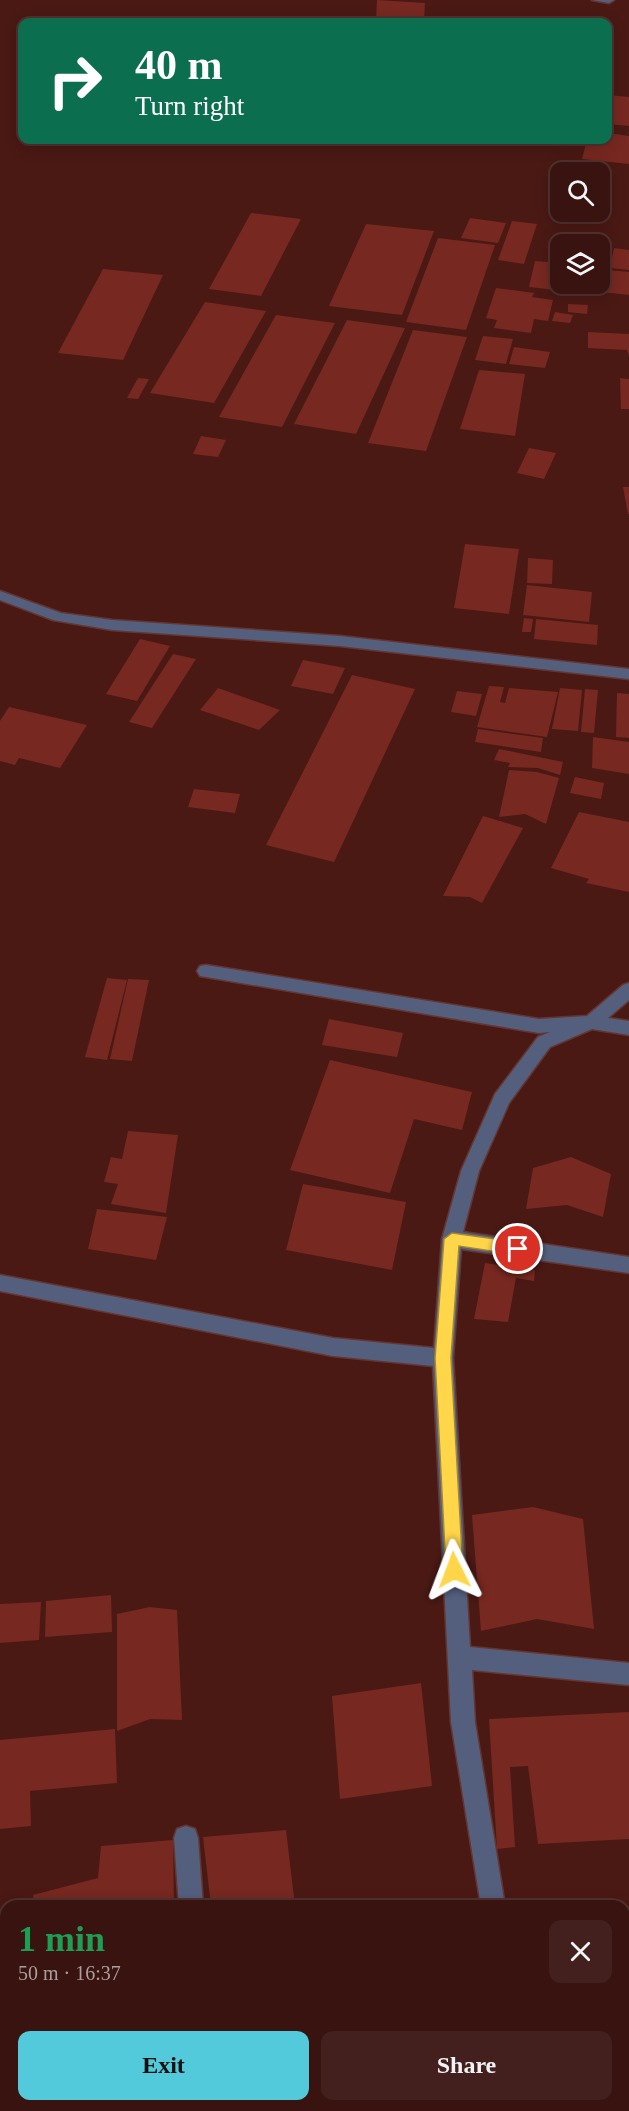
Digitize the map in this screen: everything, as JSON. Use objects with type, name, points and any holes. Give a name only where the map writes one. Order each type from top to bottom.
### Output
[{"type":"street","points":[[597,0],[609,0]]},
{"type":"street","points":[[0,595],[58,617],[112,625],[340,641],[629,674]]},
{"type":"street","points":[[206,971],[539,1026],[591,1022],[629,1028]]},
{"type":"street","points":[[492,1900],[463,1722],[459,1657],[443,1358],[452,1239],[470,1171],[501,1099],[544,1042],[591,1022],[629,990]]},
{"type":"street","points":[[452,1239],[629,1265]]},
{"type":"street","points":[[0,1283],[333,1347],[443,1358]]},
{"type":"street","points":[[459,1657],[629,1674]]},
{"type":"street","points":[[186,1838],[191,1900]]},
{"type":"building","points":[[377,0],[425,3],[424,18],[376,18]]},
{"type":"building","points":[[612,95],[629,97],[629,126],[612,124]]},
{"type":"building","points":[[612,134],[629,136],[629,164],[582,159],[586,144],[612,144]]},
{"type":"building","points":[[251,213],[301,219],[261,296],[209,289]]},
{"type":"building","points":[[470,218],[506,223],[498,243],[461,238]]},
{"type":"building","points":[[512,221],[537,224],[524,264],[498,260]]},
{"type":"building","points":[[366,224],[434,231],[402,315],[329,306]]},
{"type":"building","points":[[438,238],[495,245],[466,330],[406,322]]},
{"type":"building","points":[[614,248],[629,250],[629,270],[610,268]]},
{"type":"building","points":[[535,261],[550,262],[550,289],[529,287]]},
{"type":"building","points":[[103,269],[163,275],[123,360],[58,353]]},
{"type":"building","points":[[610,270],[629,272],[629,295],[610,293]]},
{"type":"building","points":[[496,288],[534,293],[532,297],[553,300],[548,321],[534,319],[531,333],[494,328],[497,320],[486,318]]},
{"type":"building","points":[[205,302],[266,311],[214,403],[150,393]]},
{"type":"building","points":[[568,304],[588,305],[587,314],[568,312]]},
{"type":"building","points":[[555,312],[573,315],[570,323],[552,321]]},
{"type":"building","points":[[276,315],[335,323],[282,427],[219,417]]},
{"type":"building","points":[[347,320],[405,328],[356,434],[294,424]]},
{"type":"building","points":[[413,330],[467,337],[426,451],[368,443]]},
{"type":"building","points":[[588,332],[629,334],[629,355],[627,350],[588,348]]},
{"type":"building","points":[[483,336],[513,339],[506,364],[475,360]]},
{"type":"building","points":[[514,347],[550,352],[545,368],[509,364]]},
{"type":"building","points":[[479,370],[525,374],[515,436],[460,429]]},
{"type":"building","points":[[138,378],[149,379],[138,399],[127,398]]},
{"type":"building","points":[[620,378],[629,379],[629,409],[621,409]]},
{"type":"building","points":[[201,436],[226,440],[218,457],[193,454]]},
{"type":"building","points":[[529,448],[556,453],[544,479],[517,473]]},
{"type":"building","points":[[623,487],[629,487],[629,514],[628,514]]},
{"type":"building","points":[[465,544],[519,549],[509,614],[454,608]]},
{"type":"building","points":[[528,558],[553,560],[552,584],[527,583]]},
{"type":"building","points":[[527,585],[592,592],[589,622],[523,615]]},
{"type":"building","points":[[524,618],[533,619],[531,632],[522,632]]},
{"type":"building","points":[[536,619],[598,625],[597,645],[534,639]]},
{"type":"building","points":[[140,639],[170,646],[137,701],[106,694]]},
{"type":"building","points":[[173,654],[196,659],[152,728],[129,722]]},
{"type":"building","points":[[303,660],[345,668],[333,694],[291,686]]},
{"type":"building","points":[[352,675],[415,689],[334,862],[266,845]]},
{"type":"building","points":[[489,686],[504,687],[500,702],[505,703],[509,688],[558,692],[547,737],[477,727]]},
{"type":"building","points":[[218,688],[280,710],[259,730],[200,710]]},
{"type":"building","points":[[560,688],[582,690],[578,731],[552,729]]},
{"type":"building","points":[[585,689],[598,690],[594,733],[581,732]]},
{"type":"building","points":[[457,691],[482,694],[476,716],[451,712]]},
{"type":"building","points":[[617,693],[629,694],[629,738],[616,737]]},
{"type":"building","points":[[9,707],[87,725],[60,768],[19,758],[15,765],[0,761],[0,721]]},
{"type":"building","points":[[478,729],[543,738],[541,752],[475,742]]},
{"type":"building","points":[[593,737],[629,742],[629,774],[592,768]]},
{"type":"building","points":[[499,749],[563,762],[560,775],[538,768],[508,767],[510,763],[494,760]]},
{"type":"building","points":[[509,770],[537,772],[559,778],[546,824],[525,814],[499,817]]},
{"type":"building","points":[[575,777],[604,783],[601,799],[570,793]]},
{"type":"building","points":[[194,789],[240,794],[235,813],[188,807]]},
{"type":"building","points":[[579,812],[629,822],[629,892],[586,883],[589,879],[551,868]]},
{"type":"building","points":[[483,816],[523,828],[482,903],[470,897],[443,896]]},
{"type":"building","points":[[107,978],[127,980],[107,1060],[85,1057]]},
{"type":"building","points":[[128,979],[149,980],[132,1061],[110,1059]]},
{"type":"building","points":[[329,1019],[403,1033],[397,1057],[322,1045]]},
{"type":"building","points":[[330,1060],[472,1092],[462,1130],[414,1119],[390,1193],[290,1170]]},
{"type":"building","points":[[128,1131],[178,1135],[166,1213],[111,1204],[118,1184],[104,1182],[111,1157],[122,1159]]},
{"type":"building","points":[[571,1157],[611,1174],[603,1217],[567,1205],[526,1209],[533,1168]]},
{"type":"building","points":[[303,1184],[406,1202],[392,1270],[286,1250]]},
{"type":"building","points":[[97,1209],[167,1217],[156,1260],[88,1249]]},
{"type":"building","points":[[485,1263],[535,1270],[534,1281],[516,1278],[508,1322],[474,1319]]},
{"type":"building","points":[[533,1507],[583,1519],[594,1629],[537,1619],[481,1631],[472,1515]]},
{"type":"building","points":[[111,1595],[112,1632],[45,1637],[46,1601]]},
{"type":"building","points":[[41,1602],[39,1640],[0,1643],[0,1604]]},
{"type":"building","points":[[150,1607],[177,1610],[182,1720],[150,1719],[117,1731],[117,1614]]},
{"type":"building","points":[[421,1683],[432,1786],[340,1799],[332,1696]]},
{"type":"building","points":[[629,1712],[629,1839],[538,1844],[528,1766],[510,1767],[515,1847],[497,1849],[489,1719]]},
{"type":"building","points":[[115,1729],[117,1783],[30,1791],[31,1826],[0,1829],[0,1740]]},
{"type":"building","points":[[286,1830],[294,1900],[210,1900],[203,1837]]},
{"type":"building","points":[[173,1840],[174,1900],[33,1900],[33,1895],[98,1878],[101,1846]]},
{"type":"route","points":[[454,1570],[443,1358],[452,1239],[518,1249]]}]
